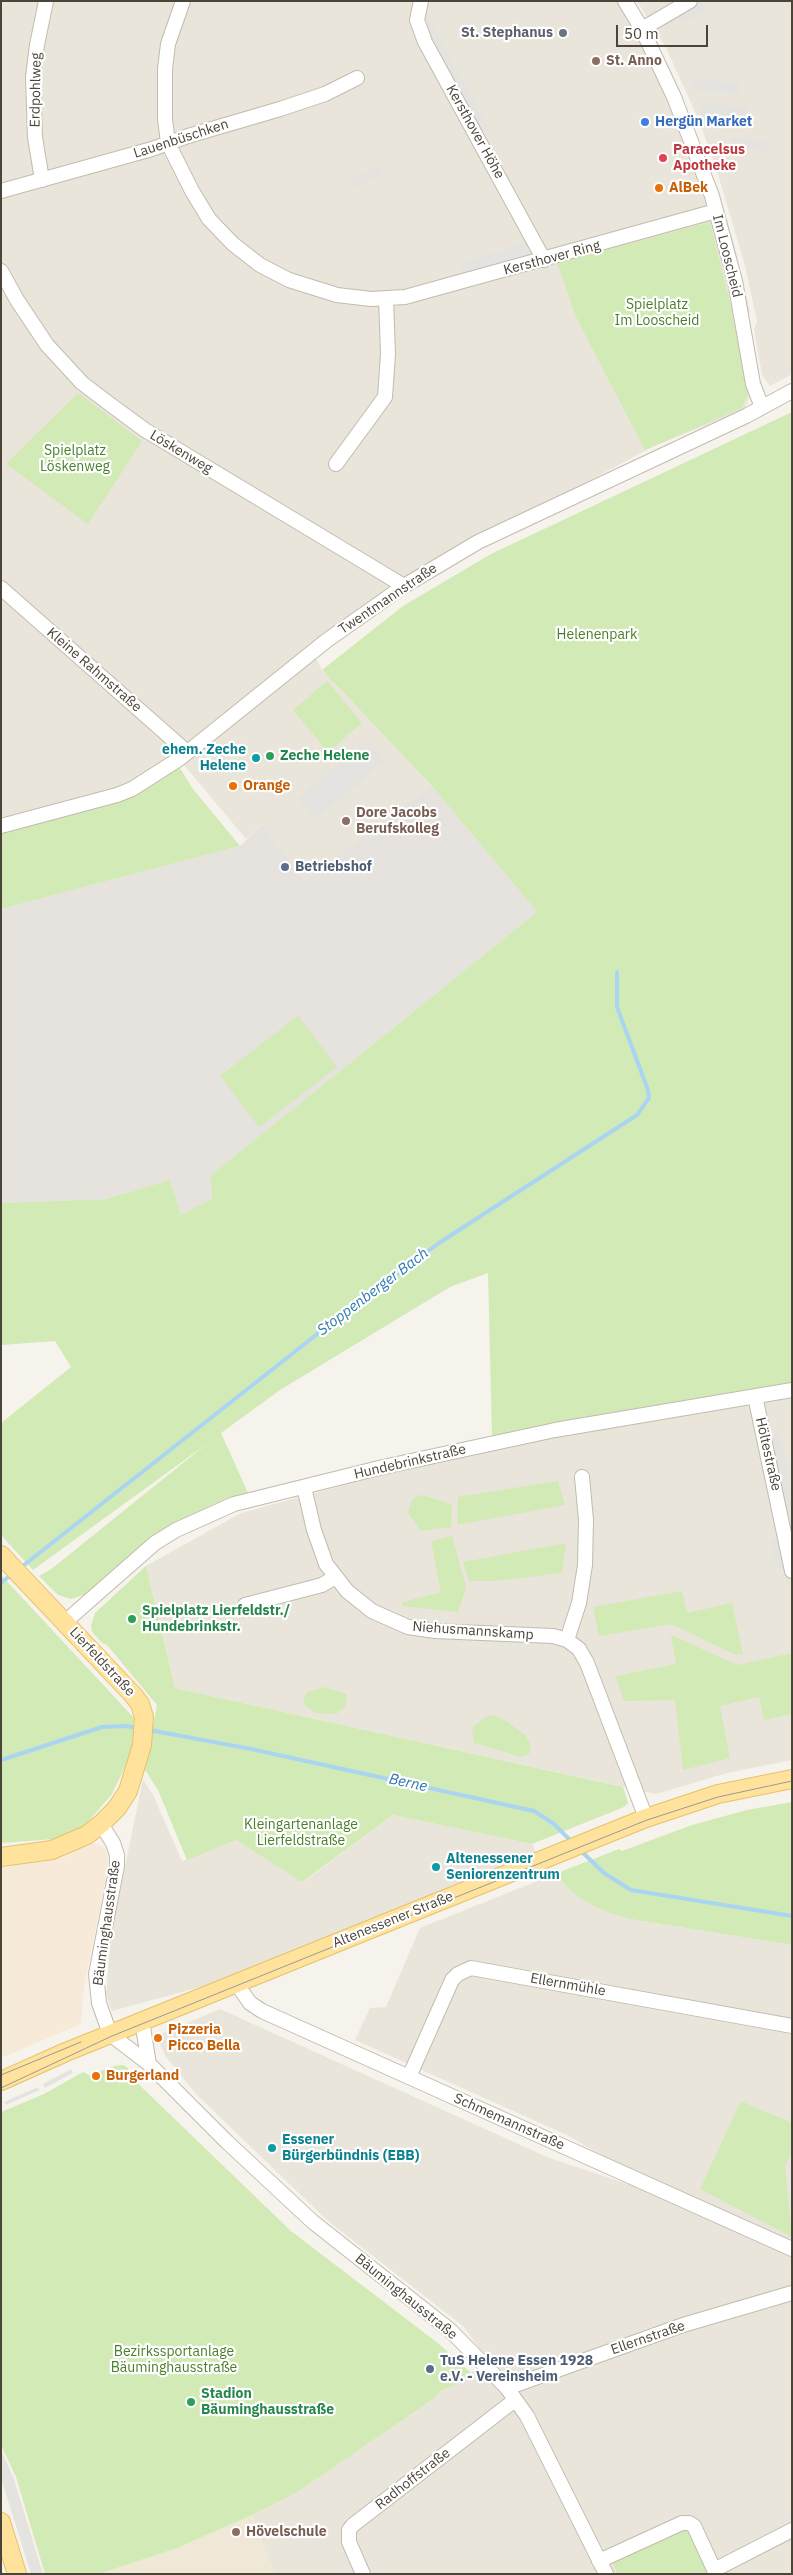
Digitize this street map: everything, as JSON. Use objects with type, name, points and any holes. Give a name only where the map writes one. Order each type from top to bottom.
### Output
[{"type":"main road","name":"Lierfeldstraße","points":[[1,1858],[52,1850],[87,1835],[101,1824],[117,1808],[128,1791],[142,1745],[144,1717],[140,1704],[134,1696],[5,1560]]},
{"type":"main road","name":"Altenessener Straße","points":[[1,2081],[110,2034],[646,1818],[718,1794],[792,1779]]},
{"type":"main road","points":[[1,2522],[17,2574]]},
{"type":"street","name":"Erdpohlweg","points":[[42,180],[35,137],[33,77],[46,1]]},
{"type":"street","name":"Kersthover Ring","points":[[182,1],[168,44],[165,70],[165,111],[168,143],[192,191],[210,219],[233,244],[260,265],[313,289],[337,295],[386,299],[437,290],[716,211]]},
{"type":"street","name":"Kersthover Höhe","points":[[421,1],[416,20],[425,42],[544,260]]},
{"type":"street","name":"Im Looscheid","points":[[624,1],[642,29],[686,126],[716,211],[734,281],[753,384],[762,407]]},
{"type":"street","points":[[642,29],[690,1]]},
{"type":"street","name":"Lauenbüschken","points":[[1,192],[302,102],[357,78]]},
{"type":"street","name":"Löskenweg","points":[[1,271],[30,322],[65,366],[82,383],[145,430],[404,586]]},
{"type":"street","points":[[336,464],[385,396],[388,354],[386,299]]},
{"type":"street","name":"Twentmannstraße","points":[[1,826],[117,795],[165,769],[326,641],[404,586],[478,542],[792,391]]},
{"type":"street","name":"Kleine Rahmstraße","points":[[1,588],[187,752]]},
{"type":"street","name":"Hundebrinkstraße","points":[[65,1622],[155,1543],[176,1530],[234,1504],[554,1430],[792,1390]]},
{"type":"street","name":"Höltestraße","points":[[755,1396],[792,1571]]},
{"type":"street","points":[[582,1477],[586,1520],[585,1565],[579,1602],[567,1640],[579,1649],[587,1663],[646,1818]]},
{"type":"street","name":"Niehusmannskamp","points":[[304,1487],[320,1551],[335,1577],[372,1611],[408,1627],[435,1631],[553,1636],[567,1640]]},
{"type":"street","points":[[245,1605],[322,1585],[335,1577]]},
{"type":"street","name":"Bäuminghausstraße","points":[[101,1824],[113,1843],[117,1856],[117,1866],[96,1974],[99,2003],[110,2034],[149,2064],[227,2142],[307,2217],[450,2330],[507,2388],[527,2416],[606,2574]]},
{"type":"street","name":"Ellernmühle","points":[[409,2077],[452,1980],[458,1974],[471,1968],[792,2026]]},
{"type":"street","name":"Schmemannstraße","points":[[236,1983],[250,2003],[262,2011],[792,2249]]},
{"type":"street","points":[[142,2021],[149,2064]]},
{"type":"street","name":"Ellernstraße","points":[[507,2388],[683,2325],[792,2293]]},
{"type":"street","name":"Radhoffstraße","points":[[363,2574],[349,2542],[350,2530],[353,2525],[515,2400]]},
{"type":"street","points":[[598,2561],[682,2523],[689,2523],[694,2526],[716,2572],[792,2530]]},
{"type":"shaded area","points":[[1,1],[618,1],[638,32],[713,211],[734,304],[751,394],[744,410],[652,447],[477,541],[312,651],[322,670],[431,785],[305,880],[263,824],[246,839],[179,759],[132,788],[1,823]]},
{"type":"shaded area","points":[[637,1],[792,1],[792,374],[770,386],[762,375],[754,329],[757,321],[745,266],[715,164],[697,116],[666,48]]},
{"type":"shaded area","points":[[702,1],[707,10],[682,24],[677,15]]},
{"type":"shaded area","points":[[430,20],[489,129],[483,133],[424,24]]},
{"type":"shaded area","points":[[692,78],[739,83],[738,94],[691,89]]},
{"type":"shaded area","points":[[701,103],[747,107],[745,120],[700,115]]},
{"type":"shaded area","points":[[731,137],[767,141],[766,151],[730,147]]},
{"type":"shaded area","points":[[378,165],[383,174],[355,189],[350,181]]},
{"type":"shaded area","points":[[717,185],[734,244],[750,312],[747,313],[713,186]]},
{"type":"shaded area","points":[[526,243],[531,250],[526,259],[463,278],[459,264]]},
{"type":"shaded area","points":[[368,741],[386,761],[316,818],[297,798]]},
{"type":"shaded area","points":[[431,785],[537,912],[211,1175],[213,1199],[181,1215],[170,1180],[105,1199],[1,1203],[1,909],[240,846],[263,824],[305,880]]},
{"type":"shaded area","points":[[792,1389],[792,1760],[727,1773],[656,1794],[175,1688],[146,1566],[241,1513],[392,1472],[568,1433]]},
{"type":"shaded area","points":[[779,1433],[792,1488],[792,1528],[770,1435]]},
{"type":"shaded area","points":[[778,1538],[786,1567],[777,1569],[770,1540]]},
{"type":"shaded area","points":[[143,1779],[154,1797],[182,1861],[236,1840],[303,1882],[393,1815],[532,1844],[539,1859],[237,1977],[112,2011],[106,1995],[111,1935]]},
{"type":"shaded area","points":[[95,1843],[105,1848],[108,1855],[108,1868],[84,1986],[81,2024],[1,2058],[1,1868],[64,1857]]},
{"type":"shaded area","points":[[555,1874],[572,1892],[589,1904],[630,1919],[792,1945],[792,2574],[274,2574],[252,2515],[296,2493],[432,2400],[442,2390],[460,2383],[474,2370],[503,2388],[507,2386],[463,2326],[328,2221],[197,2095],[166,2057],[156,2036],[220,2009],[547,2157],[648,2191],[650,2184],[567,2135],[355,2040],[370,2008],[386,2007],[420,1928]]},
{"type":"shaded area","points":[[71,2069],[73,2073],[45,2088],[43,2084]]},
{"type":"shaded area","points":[[38,2087],[40,2090],[6,2105],[4,2102]]},
{"type":"shaded area","points":[[185,2104],[255,2174],[253,2176],[181,2108]]},
{"type":"shaded area","points":[[392,2290],[477,2360],[475,2362],[390,2293]]},
{"type":"shaded area","points":[[1,2450],[14,2479],[43,2574],[31,2574],[1,2478]]},
{"type":"shaded area","name":"Hövelschule","points":[[252,2515],[274,2574],[99,2574],[177,2548]]},
{"type":"green space","name":"Spielplatz Im Looscheid","points":[[710,222],[731,307],[748,393],[742,408],[645,450],[577,319],[557,263]]},
{"type":"green space","name":"Spielplatz Löskenweg","points":[[78,393],[142,441],[88,524],[6,464]]},
{"type":"green space","name":"Helenenpark","points":[[792,412],[792,1386],[560,1422],[492,1437],[488,1273],[450,1287],[280,1390],[221,1433],[248,1493],[227,1498],[170,1525],[84,1595],[71,1599],[58,1595],[39,1576],[50,1570],[208,1443],[33,1570],[1,1535],[1,1423],[71,1367],[55,1341],[1,1345],[1,1203],[105,1199],[170,1180],[181,1215],[212,1199],[211,1175],[537,912],[431,785],[322,670],[403,606],[491,554]]},
{"type":"green space","points":[[327,681],[362,723],[328,752],[293,710]]},
{"type":"green space","points":[[176,762],[193,789],[240,846],[1,909],[1,830],[83,806]]},
{"type":"green space","points":[[298,1016],[337,1067],[259,1127],[220,1076]]},
{"type":"green space","points":[[558,1481],[565,1505],[457,1525],[458,1497]]},
{"type":"green space","points":[[421,1495],[452,1504],[451,1527],[421,1531],[408,1513],[410,1504],[415,1497]]},
{"type":"green space","points":[[452,1536],[466,1587],[458,1612],[402,1606],[403,1602],[441,1592],[431,1541]]},
{"type":"green space","points":[[566,1543],[562,1573],[495,1581],[469,1581],[463,1562]]},
{"type":"green space","name":"Kleingartenanlage Lierfeldstraße","points":[[146,1566],[175,1688],[623,1787],[628,1803],[624,1807],[532,1844],[393,1815],[302,1882],[236,1840],[187,1860],[158,1790],[145,1770],[157,1705],[107,1645],[102,1643],[92,1632],[91,1626],[95,1613]]},
{"type":"green space","points":[[1,1575],[134,1718],[132,1752],[112,1794],[81,1830],[55,1839],[1,1843]]},
{"type":"green space","points":[[682,1591],[687,1613],[732,1603],[743,1654],[736,1655],[671,1624],[599,1636],[593,1607]]},
{"type":"green space","points":[[671,1635],[738,1665],[792,1653],[792,1714],[764,1720],[759,1697],[720,1706],[730,1758],[683,1770],[675,1700],[624,1701],[616,1676],[676,1664]]},
{"type":"green space","points":[[323,1687],[347,1694],[345,1707],[336,1714],[315,1713],[304,1704],[304,1698],[308,1692]]},
{"type":"green space","points":[[493,1715],[506,1721],[526,1736],[531,1745],[529,1754],[521,1757],[474,1743],[472,1728],[487,1716]]},
{"type":"green space","points":[[792,1802],[792,1945],[630,1919],[589,1904],[572,1892],[555,1874],[619,1849],[622,1851],[692,1825],[747,1810]]},
{"type":"green space","name":"Bezirkssportanlage Bäuminghausstraße","points":[[123,2065],[128,2068],[129,2075],[291,2231],[439,2344],[471,2373],[460,2383],[442,2390],[432,2400],[296,2493],[252,2515],[177,2548],[99,2574],[45,2574],[16,2477],[1,2445],[1,2112],[44,2094],[83,2072],[89,2075]]},
{"type":"green space","points":[[741,2101],[792,2123],[792,2152],[785,2166],[792,2237],[700,2189]]},
{"type":"green space","points":[[683,2527],[691,2530],[712,2574],[618,2574],[612,2561]]},
{"type":"waterway","name":"Stoppenberger Bach","points":[[19,1569],[358,1302],[439,1243],[637,1115],[649,1098],[648,1090],[617,1007],[617,972]]},
{"type":"waterway","name":"Stoppenberger Bach","points":[[1,1583],[12,1574]]},
{"type":"waterway","name":"Berne","points":[[1,1760],[102,1727],[125,1726],[139,1728]]},
{"type":"waterway","name":"Berne","points":[[149,1730],[251,1749],[534,1811],[554,1824],[572,1842]]},
{"type":"waterway","name":"Berne","points":[[580,1850],[604,1873],[631,1890],[792,1916]]},
{"type":"tram line","points":[[1,2088],[112,2036],[647,1820],[718,1797],[792,1781]]},
{"type":"tram line","points":[[1,2075],[81,2042]]},
{"type":"place","name":"St. Stephanus","points":[[563,33]]},
{"type":"place","name":"St. Anno","points":[[596,61]]},
{"type":"place","name":"Hergün Market","points":[[645,122]]},
{"type":"place","name":"Paracelsus Apotheke","points":[[663,158]]},
{"type":"place","name":"AlBek","points":[[659,188]]},
{"type":"place","name":"Zeche Helene","points":[[270,756]]},
{"type":"place","name":"ehem. Zeche Helene","points":[[256,758]]},
{"type":"place","name":"Orange","points":[[233,786]]},
{"type":"place","name":"Dore Jacobs Berufskolleg","points":[[346,821]]},
{"type":"place","name":"Betriebshof","points":[[285,867]]},
{"type":"place","name":"Spielplatz Lierfeldstr./ Hundebrinkstr.","points":[[132,1619]]},
{"type":"place","name":"Altenessener Seniorenzentrum","points":[[436,1867]]},
{"type":"place","name":"Pizzeria Picco Bella","points":[[158,2038]]},
{"type":"place","name":"Burgerland","points":[[96,2076]]},
{"type":"place","name":"Essener Bürgerbündnis (EBB)","points":[[272,2148]]},
{"type":"place","name":"TuS Helene Essen 1928 e.V. - Vereinsheim","points":[[430,2369]]},
{"type":"place","name":"Stadion Bäuminghausstraße","points":[[191,2402]]},
{"type":"place","name":"Hövelschule","points":[[236,2532]]}]
